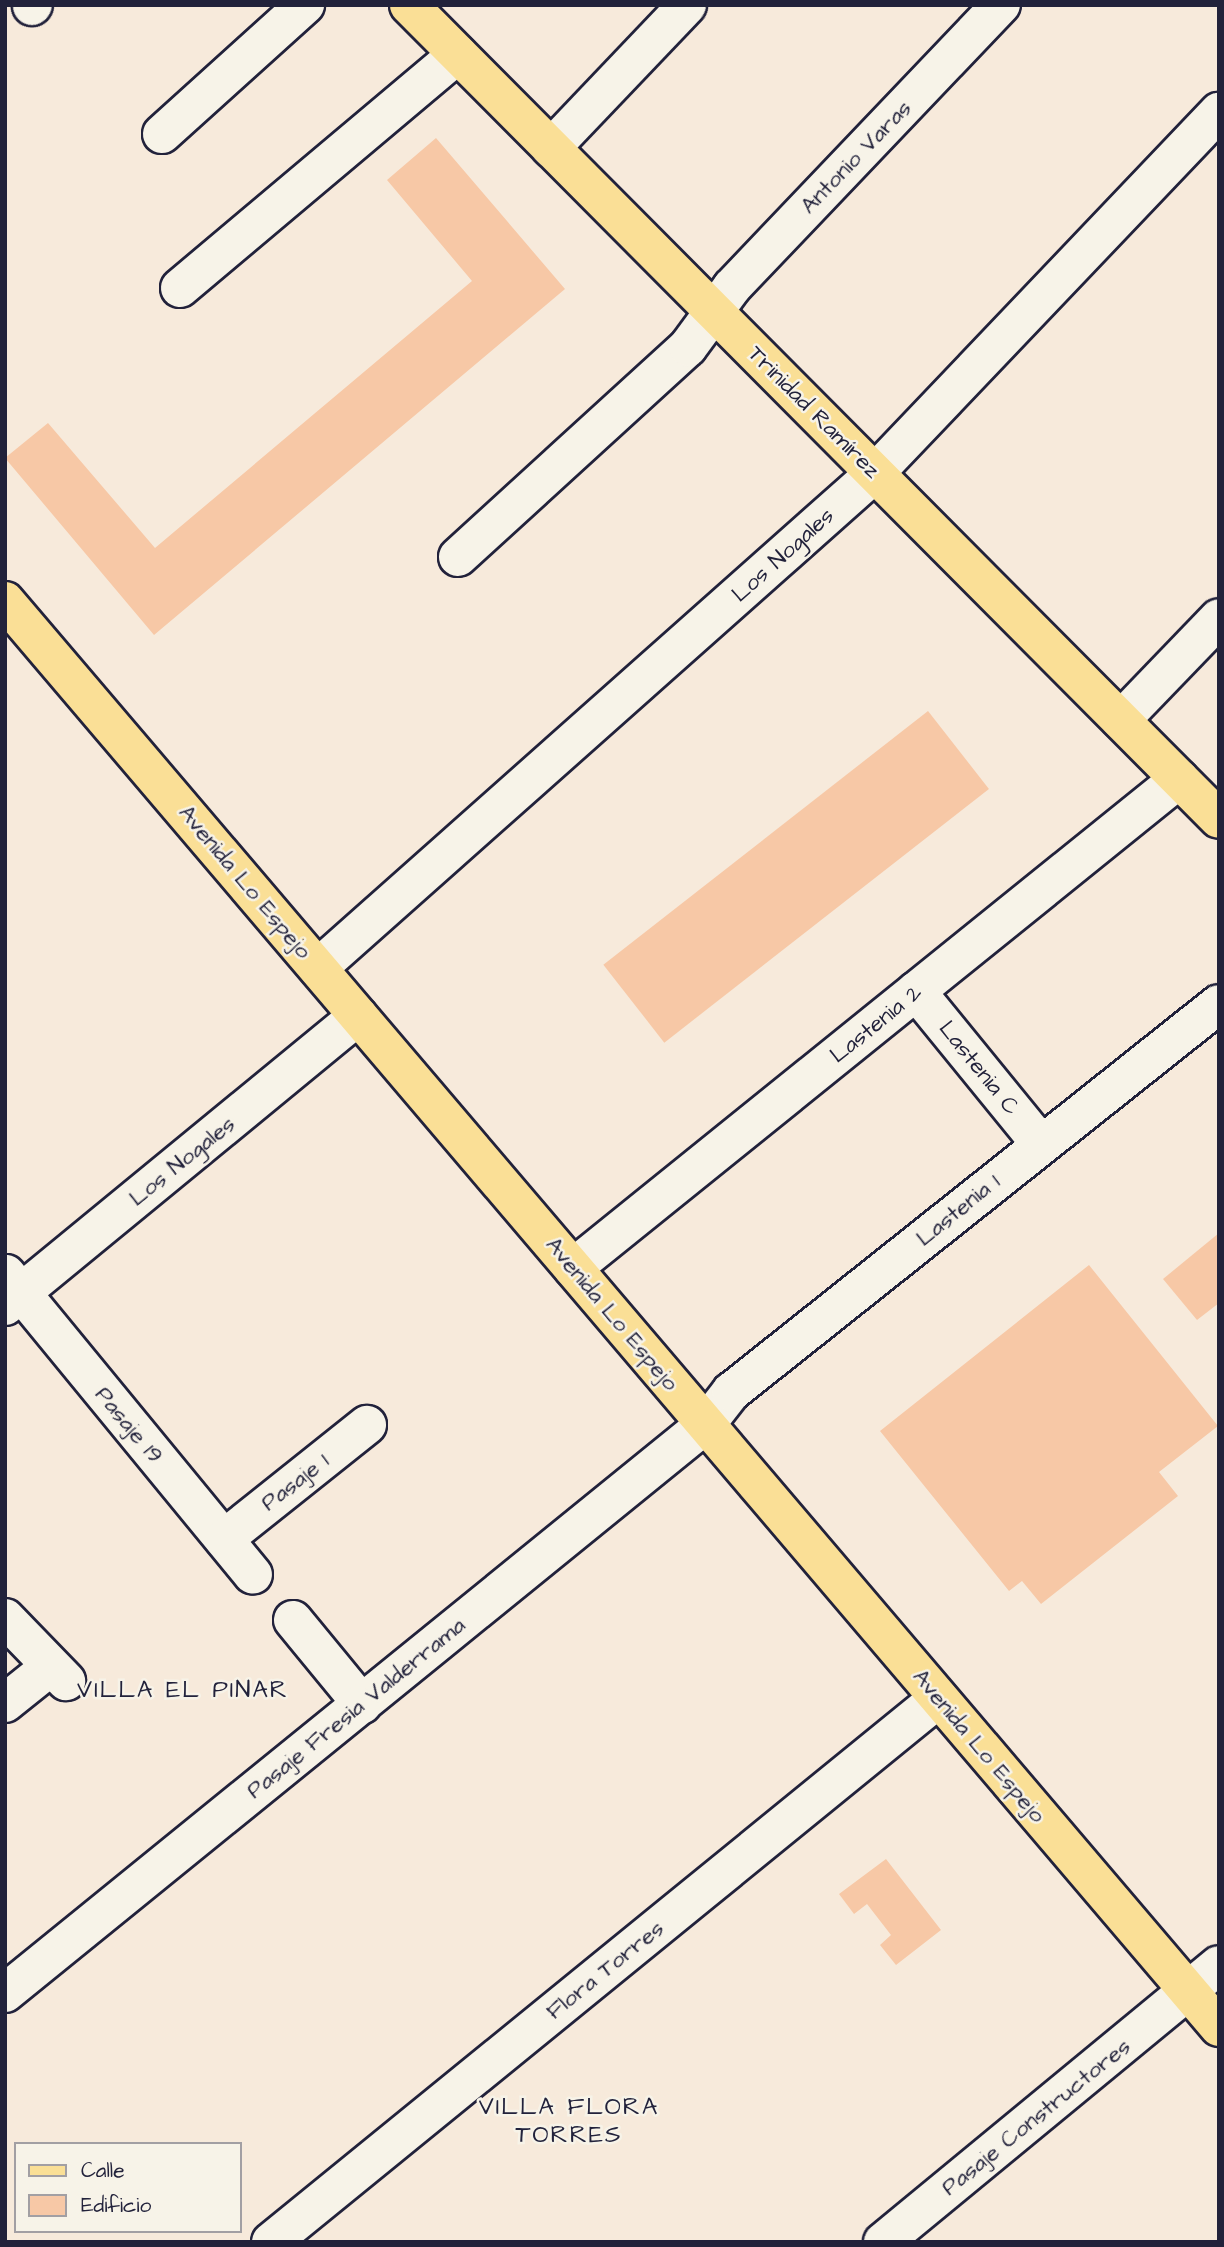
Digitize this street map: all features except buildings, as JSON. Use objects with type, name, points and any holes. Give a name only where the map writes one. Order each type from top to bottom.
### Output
[{"type":"main road","name":"Trinidad Ramírez","points":[[409,5],[1219,819]]},
{"type":"main road","name":"Avenida Lo Espejo","points":[[7,605],[1219,2027]]},
{"type":"street","points":[[162,134],[305,5]]},
{"type":"street","points":[[551,148],[687,5]]},
{"type":"street","name":"Antonio Varas","points":[[458,557],[688,347],[732,287],[1002,5]]},
{"type":"street","points":[[180,288],[458,54]]},
{"type":"street","name":"Los Nogales","points":[[318,968],[875,473],[1219,112]]},
{"type":"street","points":[[1121,720],[1219,618]]},
{"type":"street","name":"Lastenia 2","points":[[573,1268],[1180,779]]},
{"type":"street","name":"Lastenia C","points":[[916,991],[1041,1144]]},
{"type":"street","name":"Lastenia 1","points":[[706,1424],[732,1391],[1219,1004]]},
{"type":"street","name":"Los Nogales","points":[[10,1291],[358,1016]]},
{"type":"street","name":"Pasaje 19","points":[[10,1291],[253,1575]]},
{"type":"street","name":"Pasaje Fresia Valderrama","points":[[5,1993],[706,1424]]},
{"type":"street","name":"Pasaje 1","points":[[224,1539],[367,1425]]},
{"type":"street","points":[[293,1620],[362,1704]]},
{"type":"street","points":[[5,1703],[57,1674],[9,1630]]},
{"type":"street","name":"Flora Torres","points":[[271,2242],[939,1698]]},
{"type":"street","name":"Pasaje Constructores","points":[[883,2242],[1189,1993],[1219,1965]]},
{"type":"district","name":"VILLA EL PINAR","points":[[183,1691]]},
{"type":"district","name":"VILLA FLORA TORRES","points":[[569,2122]]}]
